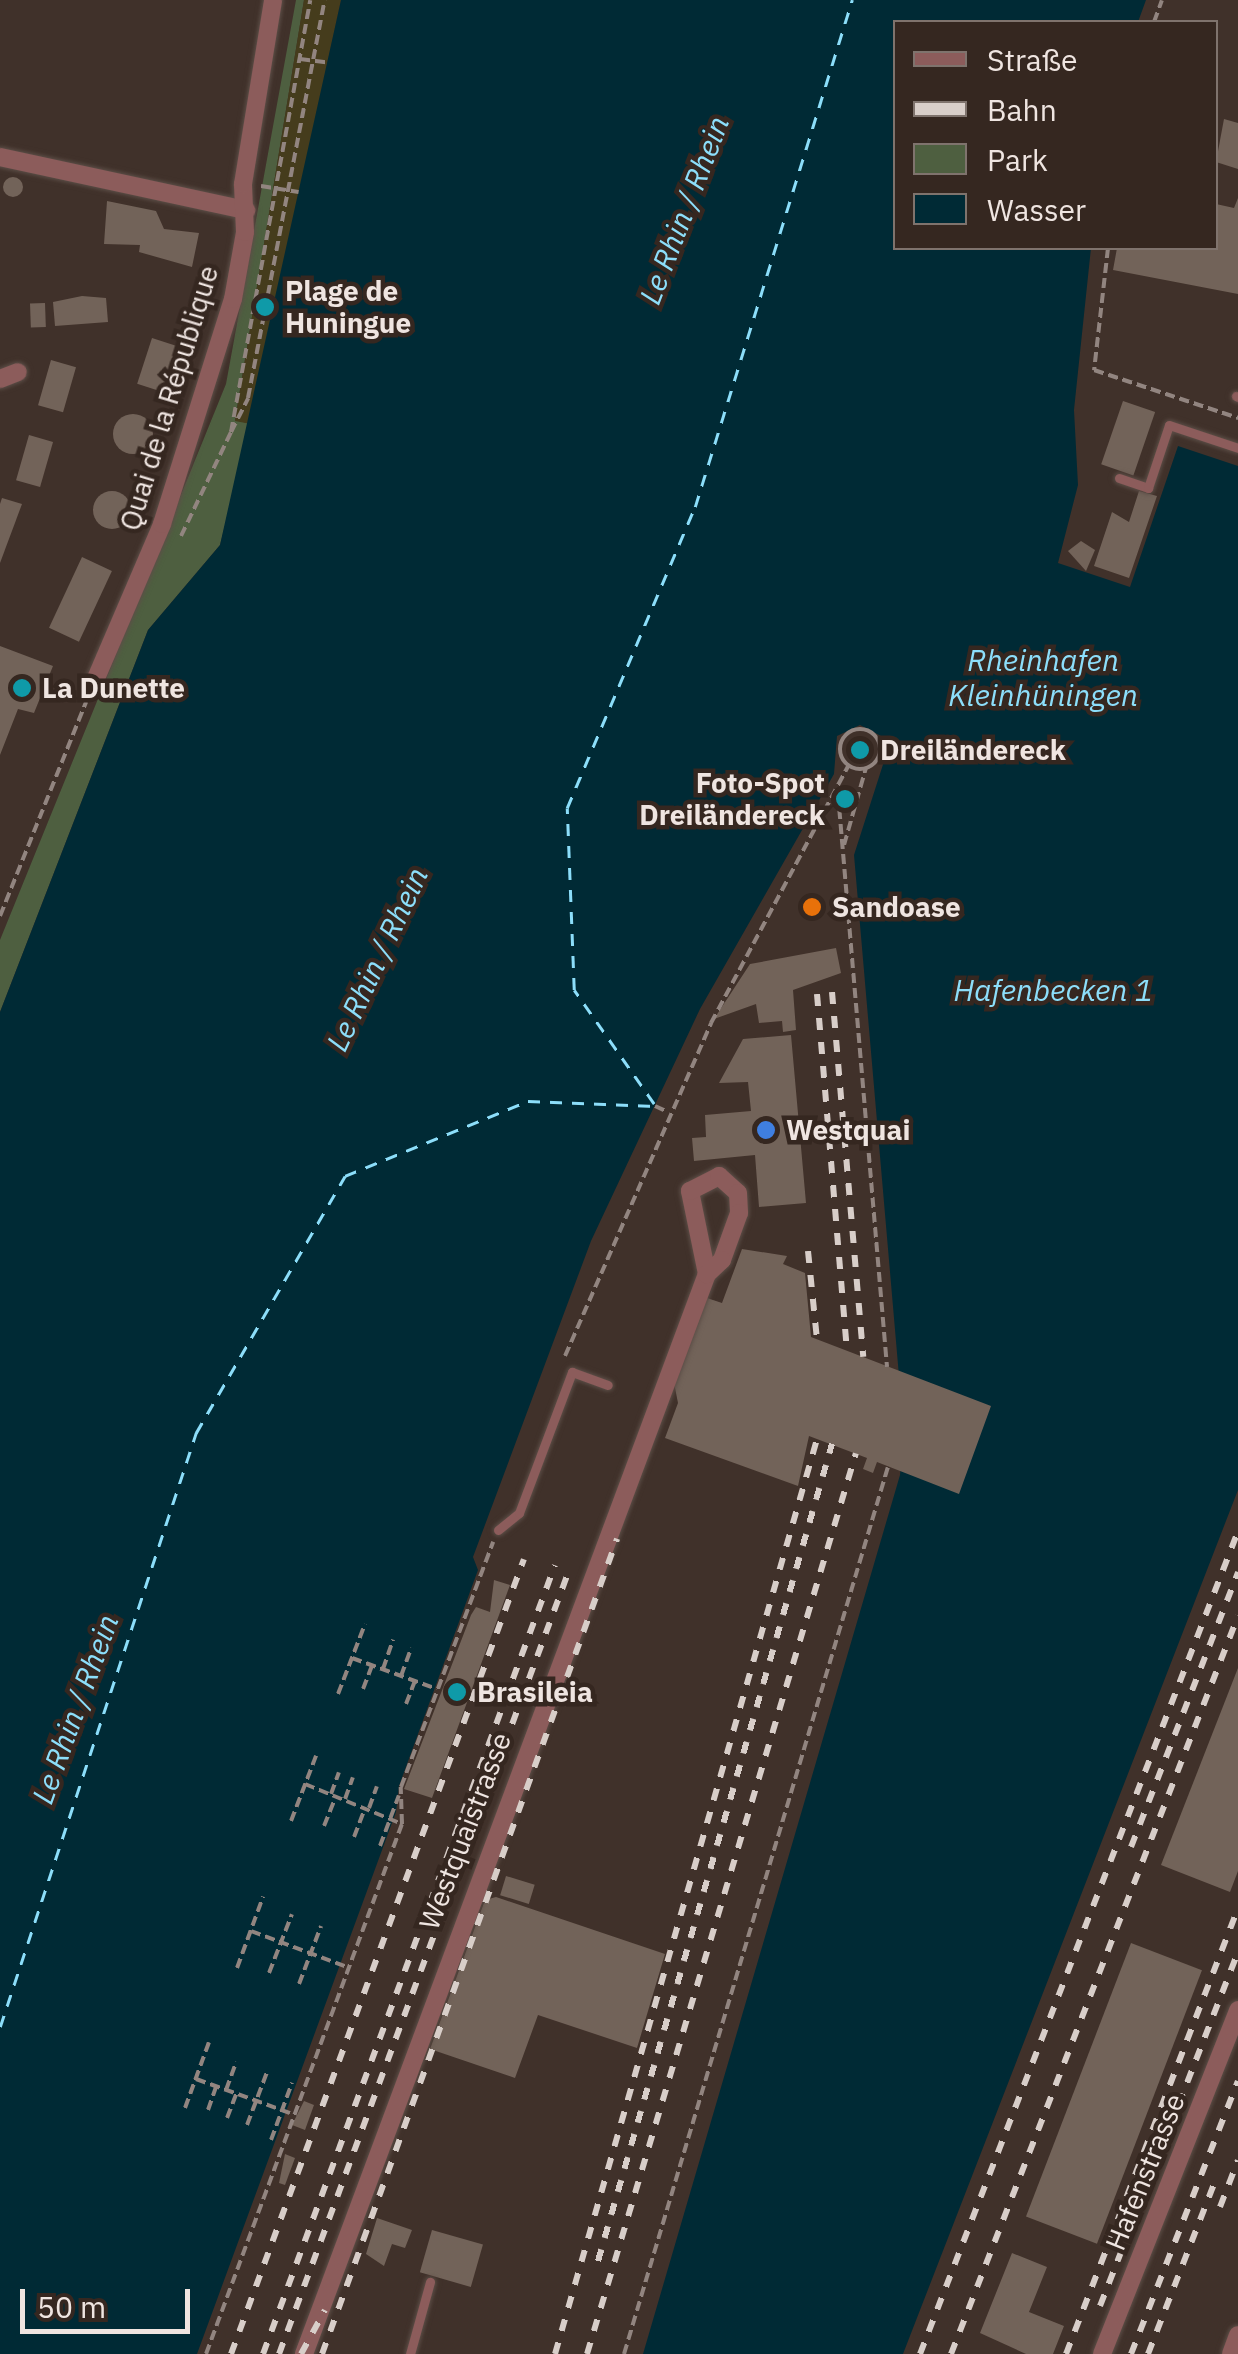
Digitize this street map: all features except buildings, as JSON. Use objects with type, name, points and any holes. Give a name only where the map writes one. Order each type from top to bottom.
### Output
[{"type":"street","name":"Quai de la République","points":[[94,684],[196,420],[233,299],[246,210],[242,184],[274,0]]},
{"type":"street","points":[[0,157],[246,210]]},
{"type":"street","points":[[0,379],[18,372]]},
{"type":"street","name":"Westquaistrasse","points":[[304,2354],[707,1274],[722,1260],[739,1212],[738,1193],[719,1176],[695,1184],[688,1199],[707,1274]]},
{"type":"street","name":"Hafenstrasse","points":[[1102,2354],[1238,2010]]},
{"type":"street","points":[[1231,2354],[1238,2335]]},
{"type":"lane","points":[[1119,478],[1148,488],[1168,425],[1238,448]]},
{"type":"lane","points":[[498,1530],[519,1513],[572,1372],[608,1385]]},
{"type":"lane","points":[[410,2354],[430,2282]]},
{"type":"path","points":[[231,432],[310,0]]},
{"type":"path","points":[[174,548],[246,406],[324,0]]},
{"type":"path","points":[[300,59],[326,62]]},
{"type":"path","points":[[289,118],[302,120]]},
{"type":"path","points":[[256,185],[299,192]]},
{"type":"path","points":[[1108,250],[1094,370],[1238,418]]},
{"type":"path","points":[[0,916],[94,684]]},
{"type":"path","points":[[564,1359],[668,1112],[848,766],[842,739],[862,729],[880,750],[866,768],[843,848]]},
{"type":"path","points":[[848,766],[866,768]]},
{"type":"path","points":[[837,790],[887,1367]]},
{"type":"path","points":[[859,798],[867,802]]},
{"type":"path","points":[[655,1106],[668,1112]]},
{"type":"path","points":[[624,2354],[888,1467]]},
{"type":"path","points":[[206,2354],[290,2113],[402,1824],[401,1787],[498,1530]]},
{"type":"path","points":[[338,1694],[365,1624]]},
{"type":"path","points":[[383,1669],[394,1640]]},
{"type":"path","points":[[400,1676],[411,1648]]},
{"type":"path","points":[[352,1658],[438,1689]]},
{"type":"path","points":[[363,1688],[372,1665]]},
{"type":"path","points":[[406,1704],[414,1681]]},
{"type":"path","points":[[292,1821],[316,1756]]},
{"type":"path","points":[[324,1826],[339,1772]]},
{"type":"path","points":[[344,1799],[353,1777]]},
{"type":"path","points":[[305,1784],[391,1816],[402,1824]]},
{"type":"path","points":[[354,1837],[377,1786]]},
{"type":"path","points":[[380,1846],[399,1795]]},
{"type":"path","points":[[237,1968],[264,1896]]},
{"type":"path","points":[[270,1974],[292,1914]]},
{"type":"path","points":[[299,1984],[321,1926]]},
{"type":"path","points":[[251,1931],[347,1966]]},
{"type":"path","points":[[185,2108],[210,2042]]},
{"type":"path","points":[[226,2090],[236,2062]]},
{"type":"path","points":[[247,2125],[267,2072]]},
{"type":"path","points":[[196,2079],[290,2113]]},
{"type":"path","points":[[271,2140],[292,2082]]},
{"type":"path","points":[[208,2110],[216,2087]]},
{"type":"path","points":[[228,2118],[236,2094]]},
{"type":"green space","points":[[296,0],[304,0],[235,420],[251,424],[220,545],[148,630],[0,1012],[0,940],[226,384]]},
{"type":"sand","name":"Plage de Huningue","points":[[304,0],[341,0],[251,424],[235,421]]},
{"type":"water","points":[[341,0],[1146,0],[1139,20],[893,20],[893,250],[1091,250],[1074,410],[1078,485],[1058,563],[1130,587],[1178,446],[1238,466],[1238,1490],[903,2354],[643,2354],[900,1475],[904,1434],[854,855],[887,752],[881,736],[860,725],[837,736],[834,774],[700,1009],[591,1241],[473,1557],[478,1570],[399,1786],[396,1812],[197,2354],[0,2354],[0,1012],[148,630],[220,545]]},
{"type":"ferry route","points":[[654,1104],[574,990],[567,808],[695,507],[852,0]]},
{"type":"ferry route","points":[[0,2027],[196,1433],[345,1176],[528,1101],[655,1106]]},
{"type":"railway","points":[[832,992],[863,1357]]},
{"type":"railway","points":[[817,994],[847,1351]]},
{"type":"railway","points":[[808,1251],[817,1340]]},
{"type":"railway","points":[[555,2354],[817,1439]]},
{"type":"railway","points":[[598,2261],[832,1444]]},
{"type":"railway","points":[[587,2354],[856,1453]]},
{"type":"railway","points":[[920,2354],[1238,1531]]},
{"type":"railway","points":[[322,2354],[617,1539]]},
{"type":"railway","points":[[231,2354],[524,1559]]},
{"type":"railway","points":[[263,2354],[555,1565]]},
{"type":"railway","points":[[1131,1847],[1238,1572]]},
{"type":"railway","points":[[279,2354],[568,1573]]},
{"type":"railway","points":[[951,2354],[1238,1616]]},
{"type":"railway","points":[[1066,2354],[1238,1909]]},
{"type":"railway","points":[[1100,2306],[1238,1952]]},
{"type":"railway","points":[[1131,2354],[1238,2081]]},
{"type":"railway","points":[[1220,2207],[1238,2160]]},
{"type":"railway","points":[[1148,2354],[1215,2181]]},
{"type":"railway","points":[[301,2354],[325,2310]]},
{"type":"place","name":"Plage de Huningue","points":[[265,307]]},
{"type":"place","name":"La Dunette","points":[[22,688]]},
{"type":"place","name":"Dreiländereck","points":[[860,750]]},
{"type":"place","name":"Foto-Spot Dreiländereck","points":[[845,799]]},
{"type":"place","name":"Sandoase","points":[[812,907]]},
{"type":"place","name":"Westquai","points":[[766,1130]]},
{"type":"place","name":"Brasileia","points":[[457,1692]]},
{"type":"water label","name":"Le Rhin / Rhein","points":[[684,210]]},
{"type":"water label","name":"Rheinhafen Kleinhüningen","points":[[1043,677]]},
{"type":"water label","name":"Le Rhin / Rhein","points":[[377,959]]},
{"type":"water label","name":"Hafenbecken 1","points":[[1053,990]]},
{"type":"water label","name":"Le Rhin / Rhein","points":[[75,1709]]}]
